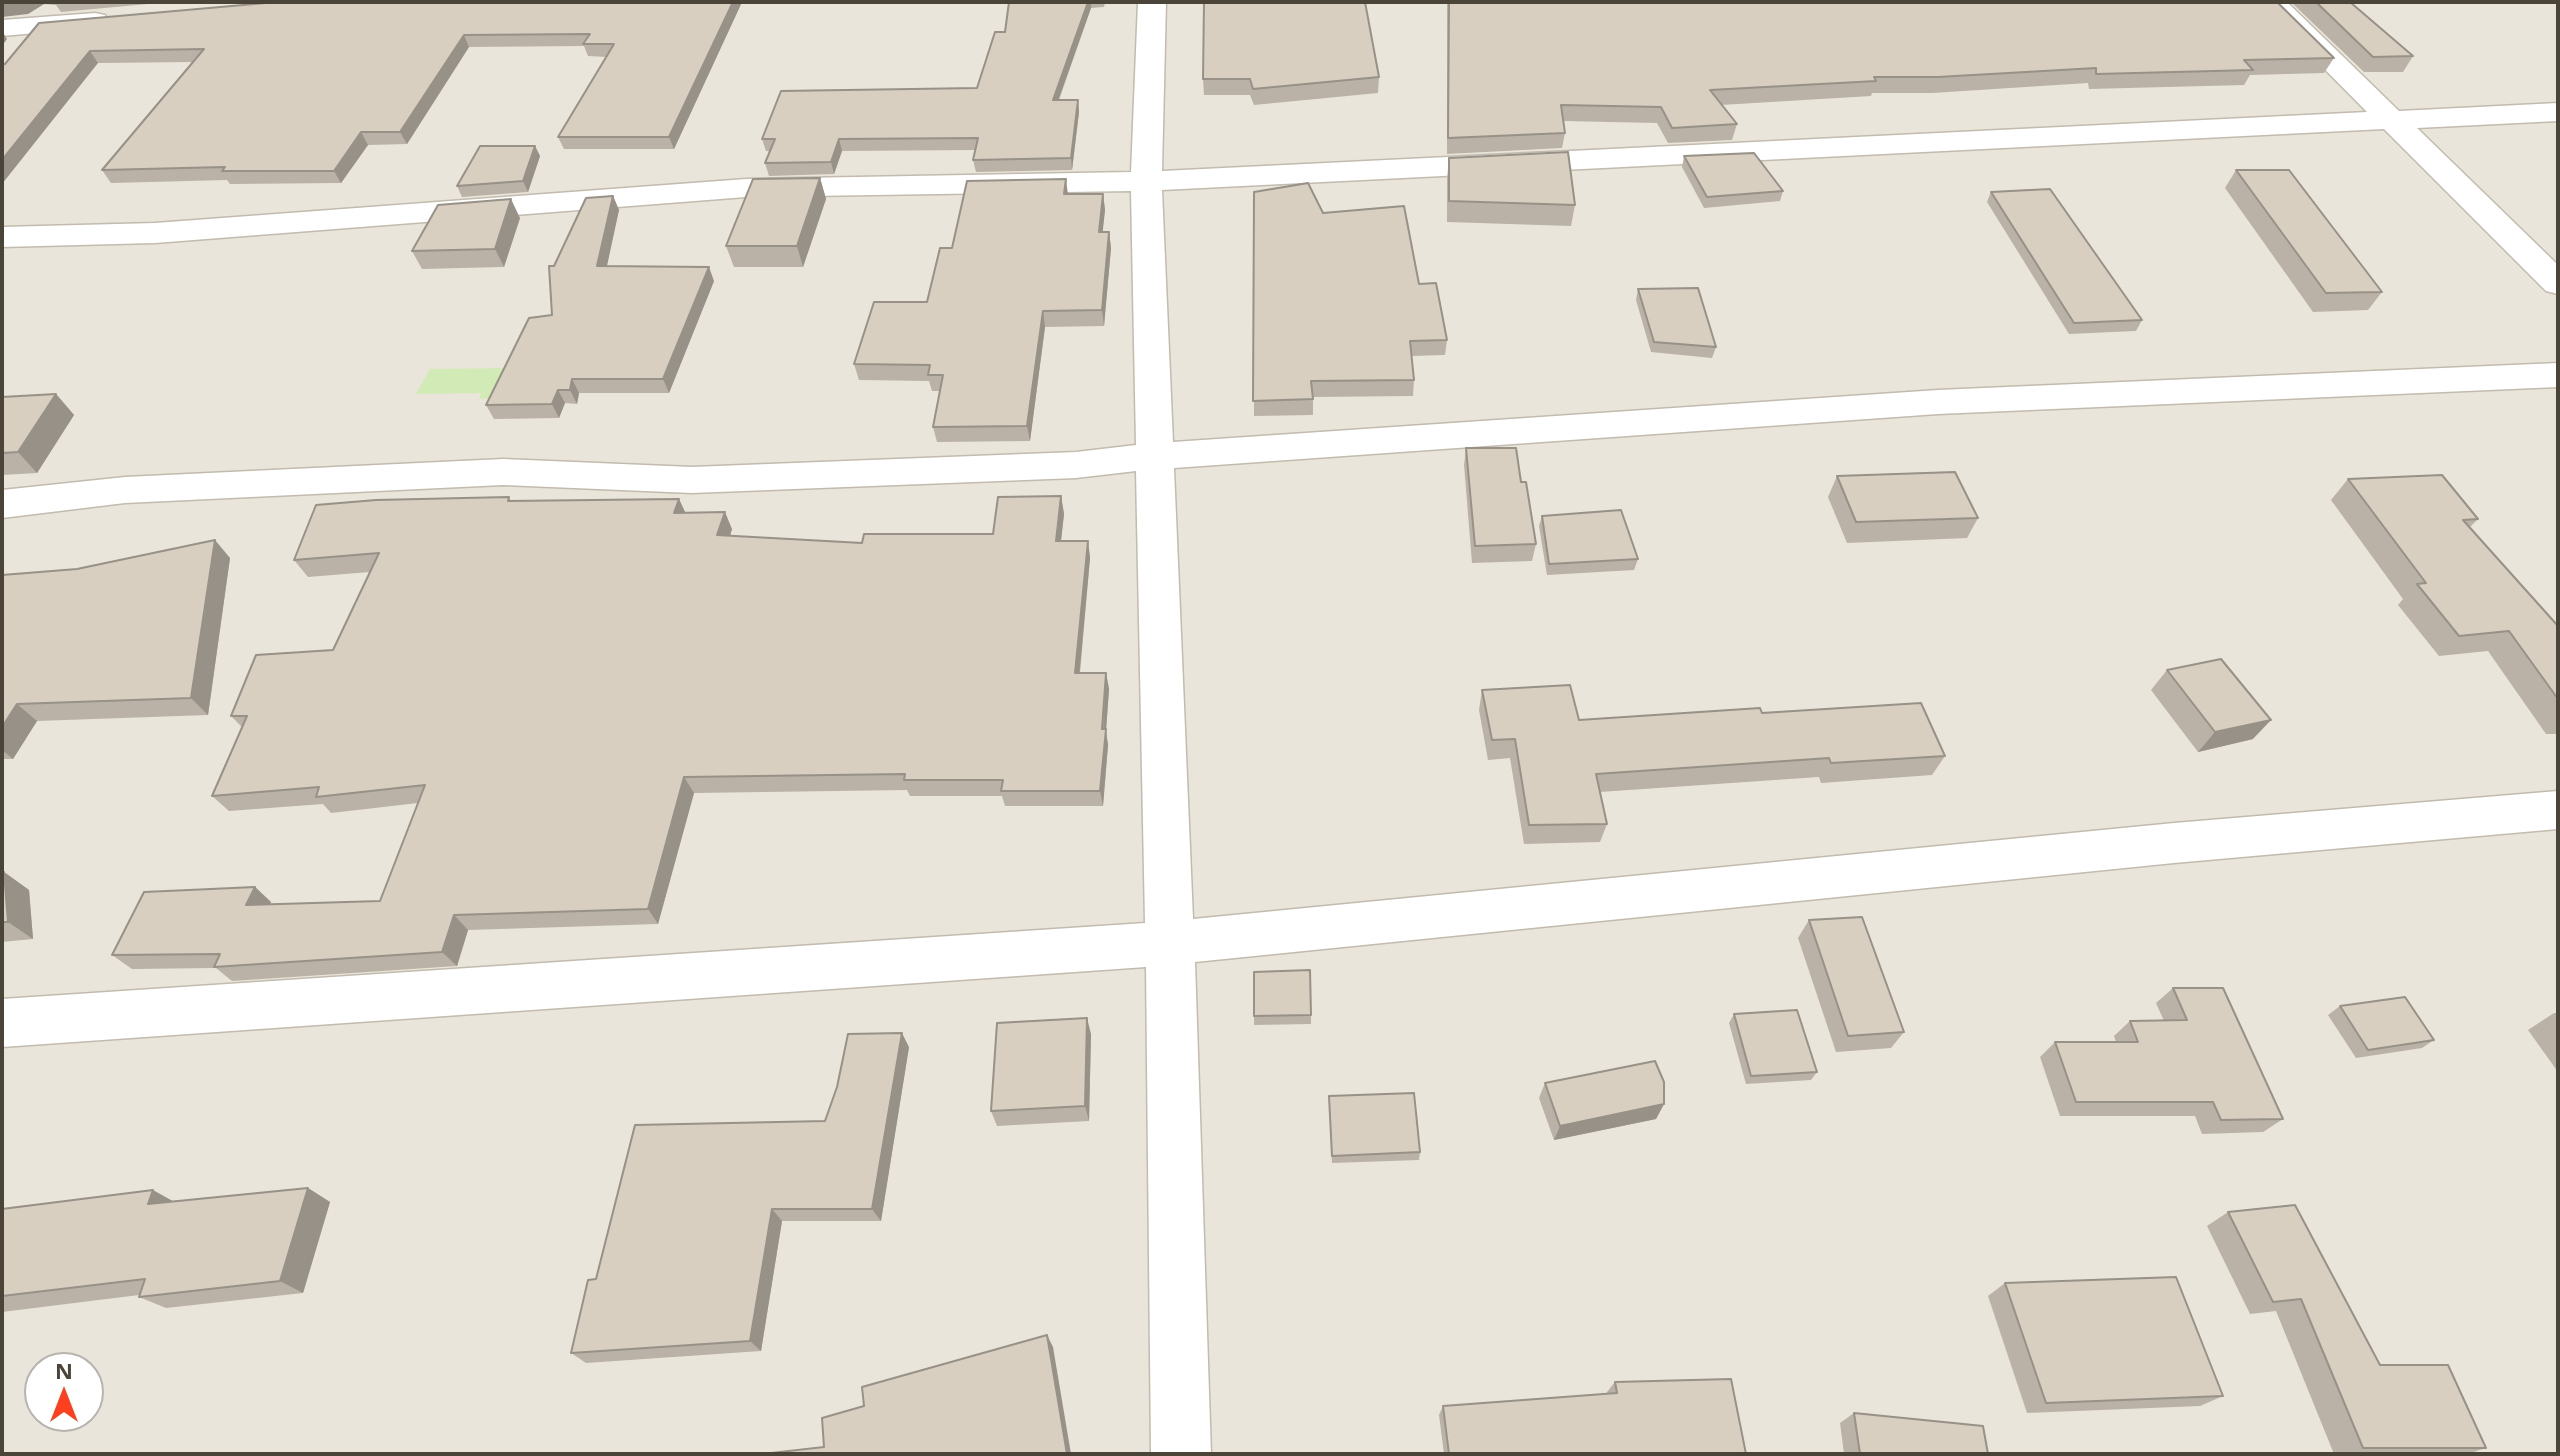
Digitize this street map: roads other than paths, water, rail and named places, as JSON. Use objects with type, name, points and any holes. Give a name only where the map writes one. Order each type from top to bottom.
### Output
[{"type":"street","points":[[11,57],[54,2]]},
{"type":"street","points":[[1152,2],[1146,181],[1170,943],[1181,1454]]},
{"type":"street","points":[[2272,2],[2558,284]]},
{"type":"street","points":[[2,28],[128,18]]},
{"type":"street","points":[[2,237],[155,233],[746,188],[1146,181],[2558,112]]},
{"type":"street","points":[[2,504],[125,490],[503,472],[692,480],[1076,465],[1156,456],[1938,402],[2558,375]]},
{"type":"street","points":[[2,1023],[1170,943],[2174,843],[2558,810]]}]
